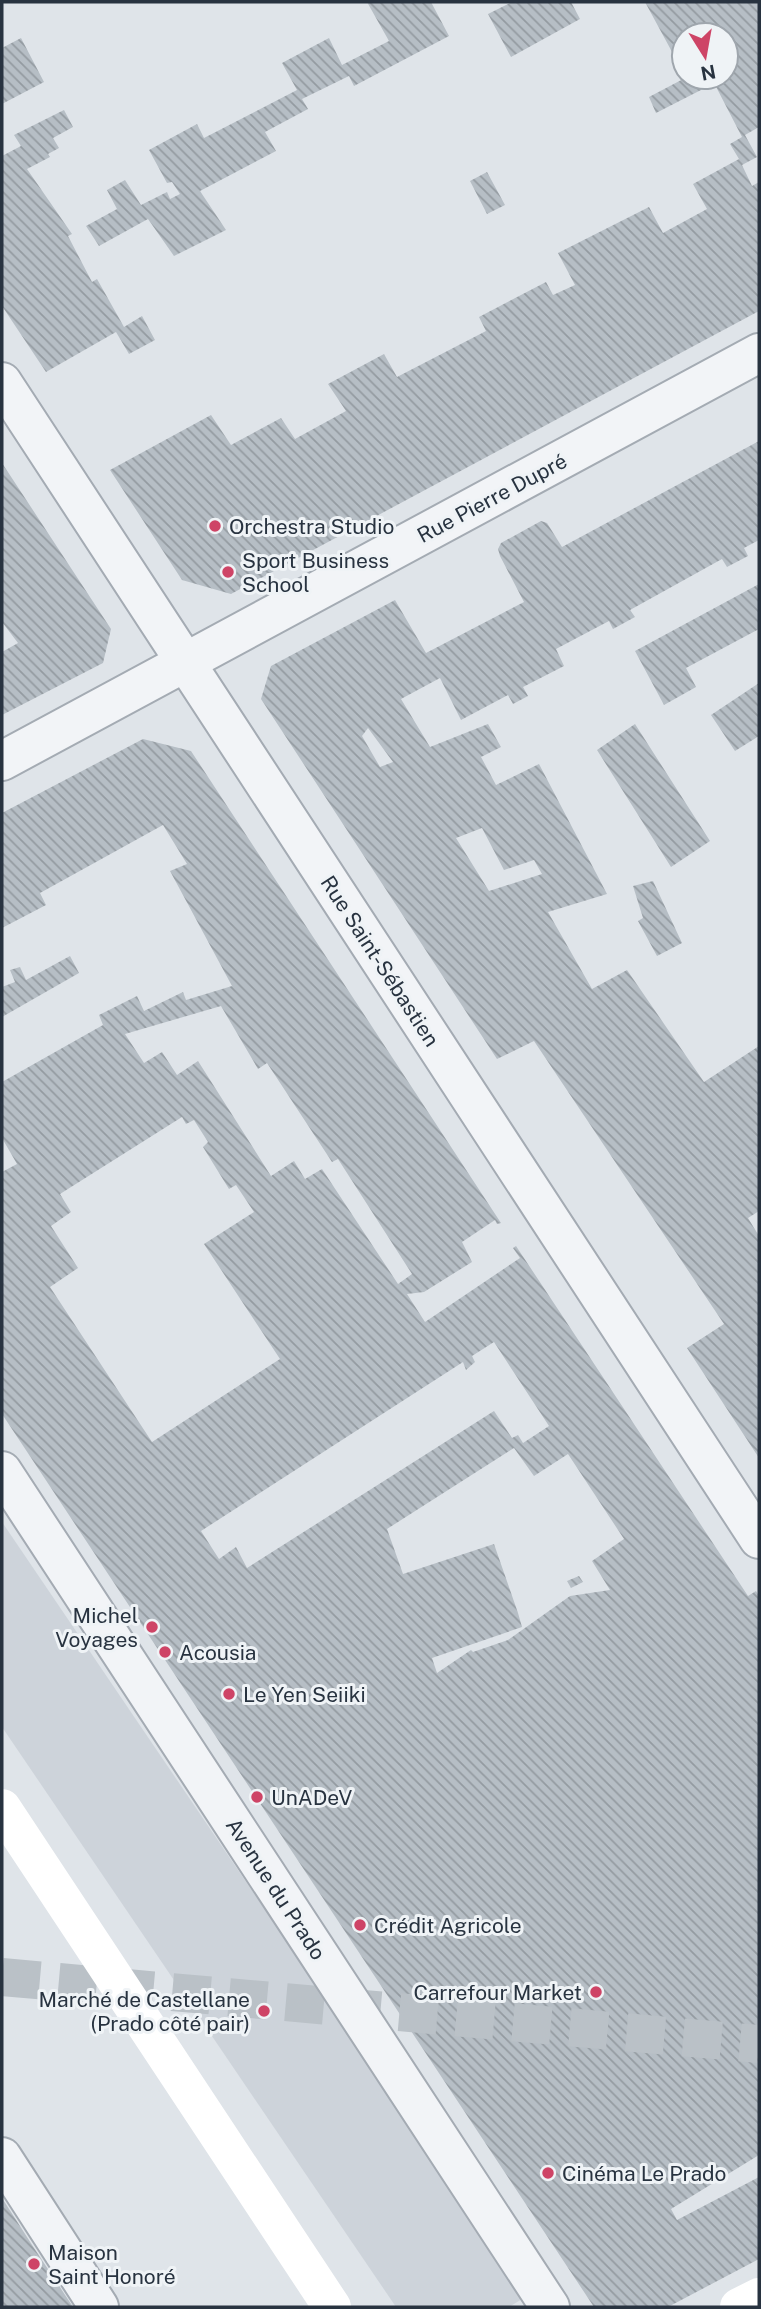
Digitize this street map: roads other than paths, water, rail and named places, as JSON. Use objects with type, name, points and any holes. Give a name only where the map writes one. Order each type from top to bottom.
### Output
[{"type":"main road","points":[[2,1808],[331,2307]]},
{"type":"main road","points":[[739,2307],[759,2297]]},
{"type":"street","name":"Rue Pierre Dupré","points":[[2,761],[759,353]]},
{"type":"street","name":"Rue Saint-Sébastien","points":[[2,383],[759,1539]]},
{"type":"street","name":"Avenue du Prado","points":[[2,1471],[550,2307]]},
{"type":"street","points":[[2,2157],[99,2307]]},
{"type":"tunnel","points":[[2,1977],[759,2044]]},
{"type":"place","name":"Orchestra Studio","points":[[215,526]]},
{"type":"place","name":"Sport Business School","points":[[228,572]]},
{"type":"place","name":"Michel Voyages","points":[[152,1627]]},
{"type":"place","name":"Acousia","points":[[165,1652]]},
{"type":"place","name":"Le Yen Seiiki","points":[[229,1694]]},
{"type":"place","name":"UnADeV","points":[[257,1797]]},
{"type":"place","name":"Crédit Agricole","points":[[360,1925]]},
{"type":"place","name":"Carrefour Market","points":[[596,1992]]},
{"type":"place","name":"Marché de Castellane (Prado côté pair)","points":[[264,2011]]},
{"type":"place","name":"Cinéma Le Prado","points":[[548,2173]]},
{"type":"place","name":"Maison Saint Honoré","points":[[34,2264]]}]
